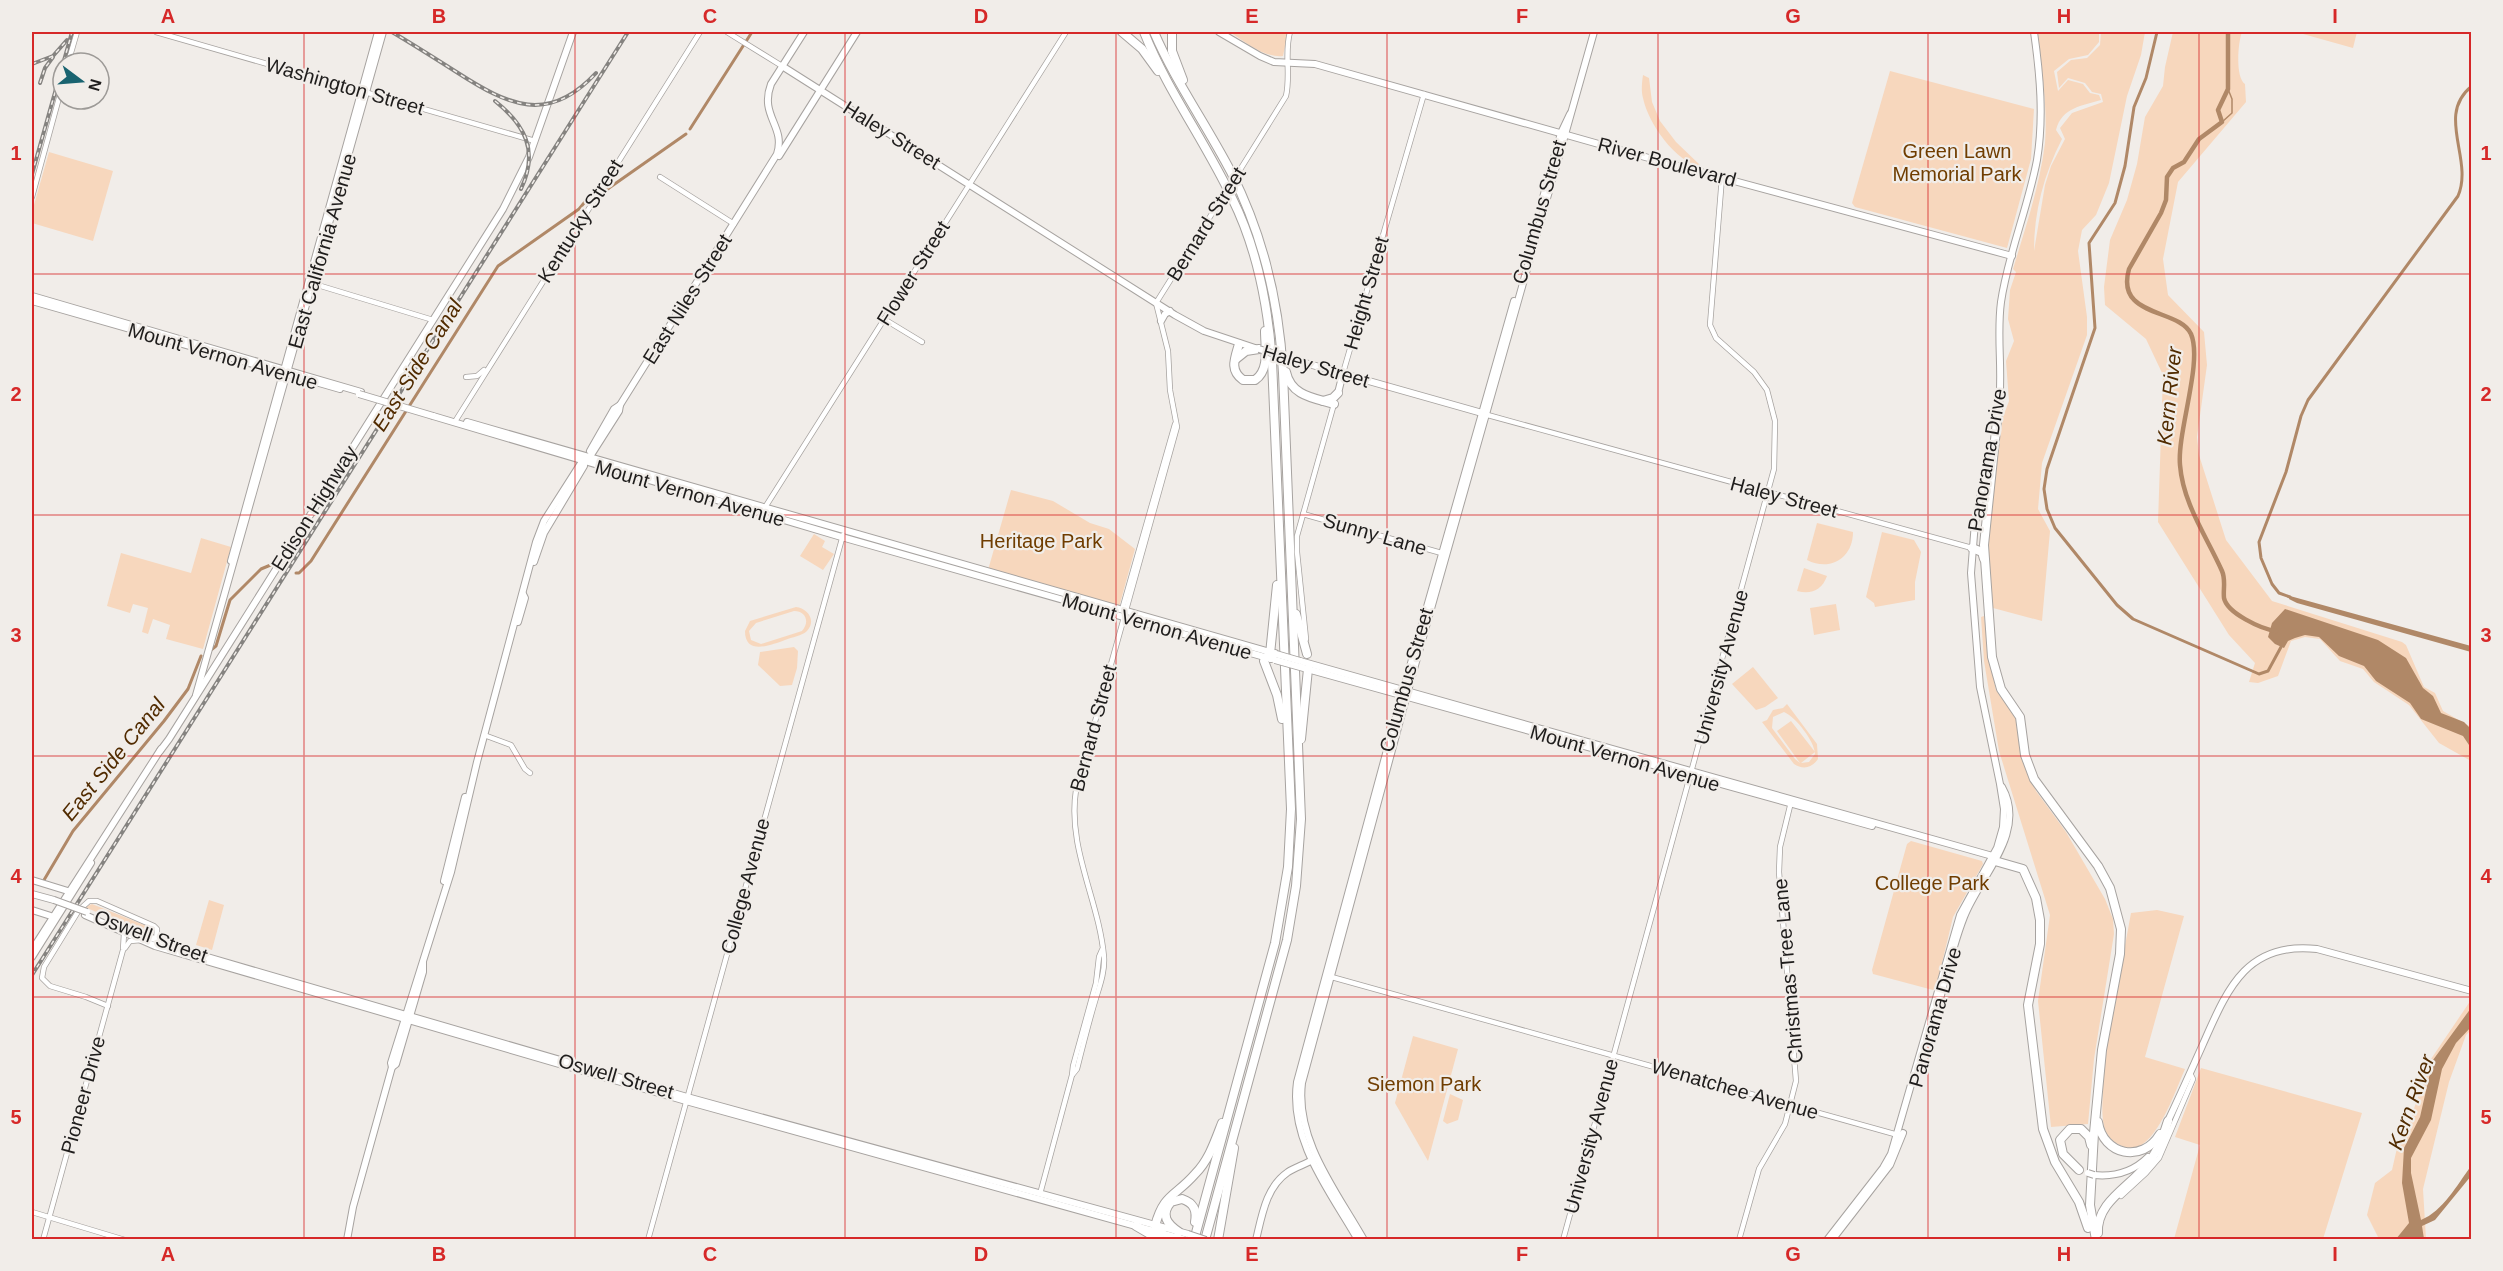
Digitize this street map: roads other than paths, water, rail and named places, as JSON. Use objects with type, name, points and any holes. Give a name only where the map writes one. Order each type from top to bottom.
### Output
[{"type":"highway","points":[[1122,32],[1142,49],[1184,110]]},
{"type":"highway","points":[[1144,32],[1233,200],[1250,241],[1261,283],[1272,361],[1291,831],[1284,901],[1275,943],[1236,1090],[1188,1237]]},
{"type":"highway","points":[[1154,32],[1231,173],[1254,223],[1269,271],[1289,382],[1299,393],[1334,405]]},
{"type":"highway","points":[[1172,32],[1170,46],[1199,116]]},
{"type":"highway","points":[[1239,344],[1234,362],[1235,373],[1243,380],[1255,380],[1264,372],[1265,336],[1261,283]]},
{"type":"highway","points":[[1205,1239],[1281,962],[1293,910],[1300,852],[1299,778],[1280,333]]},
{"type":"highway","points":[[1234,362],[1242,353],[1259,350]]},
{"type":"highway","points":[[1322,401],[1329,400],[1338,393]]},
{"type":"highway","points":[[1998,411],[1986,511],[1984,559],[1992,657],[2001,688],[2020,717],[2024,749],[2031,772],[2042,792],[2098,866],[2117,907],[2121,929],[2120,954],[2108,1013],[2099,1084],[2090,1205],[2096,1239]]},
{"type":"highway","points":[[1972,548],[1982,552],[1984,559]]},
{"type":"highway","points":[[1280,555],[1272,656],[1264,661],[1279,703],[1288,762]]},
{"type":"highway","points":[[1290,572],[1305,663],[1299,778]]},
{"type":"highway","name":"Mount Vernon Avenue","points":[[1993,858],[2025,872],[2039,911],[2040,944],[2028,1005],[2045,1135]]},
{"type":"highway","points":[[2099,1084],[2097,1111],[2101,1133],[2106,1142],[2116,1150],[2134,1153],[2148,1148],[2157,1140],[2168,1121]]},
{"type":"highway","points":[[1136,1226],[1159,1233],[1165,1201],[1196,1174],[1209,1155],[1236,1090]]},
{"type":"highway","points":[[1218,1239],[1240,1108]]},
{"type":"highway","points":[[2096,1239],[2103,1210],[2149,1162],[2160,1146],[2168,1121]]},
{"type":"highway","points":[[2087,1172],[2066,1158],[2060,1143],[2067,1131],[2076,1128],[2085,1131],[2091,1141],[2087,1202],[2096,1239]]},
{"type":"highway","points":[[2045,1135],[2055,1162],[2084,1212],[2096,1239]]},
{"type":"highway","points":[[2045,1135],[2057,1155],[2068,1165],[2087,1172]]},
{"type":"highway","points":[[1221,1225],[1224,1239]]},
{"type":"main road","name":"East California Avenue","points":[[196,697],[249,513],[364,92],[378,32]]},
{"type":"main road","name":"East California Avenue","points":[[311,283],[331,219],[337,178],[383,32]]},
{"type":"main road","name":"Edison Highway","points":[[32,950],[196,697],[503,209],[521,178],[573,32]]},
{"type":"main road","points":[[782,66],[804,32]]},
{"type":"main road","name":"East Niles Street","points":[[754,193],[758,191],[857,32]]},
{"type":"main road","points":[[1219,32],[1267,60],[1282,64],[1288,63]]},
{"type":"main road","points":[[1226,32],[1262,53],[1288,63]]},
{"type":"main road","name":"Columbus Street","points":[[1405,694],[1419,654],[1466,476],[1594,32]]},
{"type":"main road","name":"Panorama Drive","points":[[1832,1239],[1890,1165],[1963,918],[1993,858],[2004,822],[2000,784],[1983,710],[1978,675],[1972,548],[1977,511],[1998,411],[2001,378],[2000,312],[2039,146],[2040,99],[2034,32]]},
{"type":"main road","name":"River Boulevard","points":[[1288,63],[1315,63],[1564,134],[2012,256]]},
{"type":"main road","name":"East Niles Street","points":[[347,1239],[392,1067],[391,1063],[423,972],[423,962],[435,918],[460,837],[477,762],[534,548],[581,463],[586,460],[609,428],[620,405],[735,224],[779,147],[778,134],[767,107],[767,97],[771,84],[782,66]]},
{"type":"main road","name":"Haley Street","points":[[782,66],[1156,303],[1204,331],[1259,350],[1484,414]]},
{"type":"main road","name":"Mount Vernon Avenue","points":[[32,296],[286,372]]},
{"type":"main road","name":"Mount Vernon Avenue","points":[[32,302],[360,393],[472,429],[544,444],[586,460]]},
{"type":"main road","points":[[1161,321],[1170,311]]},
{"type":"main road","name":"East California Avenue","points":[[230,574],[234,547],[250,489],[286,372]]},
{"type":"main road","name":"Height Street","points":[[1338,393],[1343,373]]},
{"type":"main road","name":"Mount Vernon Avenue","points":[[434,415],[465,422],[528,445],[843,535],[1993,858]]},
{"type":"main road","points":[[528,445],[544,444]]},
{"type":"main road","points":[[249,513],[250,489]]},
{"type":"main road","name":"Columbus Street","points":[[1358,1239],[1299,1128],[1296,1090],[1405,694],[1420,629],[1445,554]]},
{"type":"main road","points":[[1419,654],[1420,629]]},
{"type":"main road","name":"Edison Highway","points":[[160,751],[197,689],[219,658]]},
{"type":"main road","name":"Mount Vernon Avenue","points":[[1305,663],[1337,677],[1372,682],[1405,694]]},
{"type":"main road","points":[[32,880],[71,892]]},
{"type":"main road","name":"Oswell Street","points":[[32,896],[84,912],[156,941],[450,1032],[503,1043],[752,1119],[809,1130],[1136,1226]]},
{"type":"main road","points":[[32,910],[54,918]]},
{"type":"main road","name":"Oswell Street","points":[[84,912],[166,950],[1159,1233],[1205,1239]]},
{"type":"main road","name":"Edison Highway","points":[[32,957],[54,918]]},
{"type":"main road","points":[[2087,1172],[2119,1174],[2140,1165],[2152,1153],[2230,988],[2253,964],[2274,953],[2293,949],[2317,949],[2471,991]]},
{"type":"main road","name":"Panorama Drive","points":[[1827,1239],[1883,1168],[1900,1136]]},
{"type":"main road","points":[[1256,1239],[1267,1199],[1275,1185],[1288,1173],[1315,1159]]},
{"type":"main road","name":"Columbus Street","points":[[1315,1159],[1364,1239]]},
{"type":"street","points":[[71,51],[77,32]]},
{"type":"street","name":"Washington Street","points":[[156,32],[535,141]]},
{"type":"street","name":"Kentucky Street","points":[[456,420],[700,32]]},
{"type":"street","name":"Haley Street","points":[[728,32],[782,66]]},
{"type":"street","name":"Flower Street","points":[[764,512],[1066,32]]},
{"type":"street","name":"Bernard Street","points":[[1039,1197],[1073,1074],[1073,1066],[1102,950],[1099,920],[1076,842],[1074,803],[1123,614],[1177,427],[1169,384],[1168,351],[1156,303],[1286,96],[1289,81],[1287,48],[1290,32]]},
{"type":"street","name":"Height Street","points":[[1343,373],[1424,94]]},
{"type":"street","points":[[32,197],[55,111]]},
{"type":"street","points":[[660,177],[735,224]]},
{"type":"street","name":"University Avenue","points":[[1563,1239],[1774,469],[1775,421],[1770,397],[1760,378],[1716,338],[1710,325],[1722,177]]},
{"type":"street","points":[[311,283],[433,320]]},
{"type":"street","points":[[884,319],[922,342]]},
{"type":"street","points":[[466,377],[477,376],[487,370]]},
{"type":"street","name":"Height Street","points":[[1305,663],[1297,548],[1303,514],[1338,393]]},
{"type":"street","points":[[463,412],[465,422]]},
{"type":"street","name":"Haley Street","points":[[1484,414],[1972,548]]},
{"type":"street","name":"Sunny Lane","points":[[1303,514],[1445,554]]},
{"type":"street","name":"College Avenue","points":[[648,1239],[843,535]]},
{"type":"street","points":[[484,735],[511,745],[525,769],[530,773]]},
{"type":"street","name":"Christmas Tree Lane","points":[[1739,1239],[1759,1169],[1782,1130],[1795,1088],[1797,1065],[1779,872],[1780,847],[1791,802]]},
{"type":"street","points":[[108,1006],[47,985],[42,978],[44,968],[84,912],[89,901],[97,901],[154,926],[157,929],[156,941]]},
{"type":"street","name":"Pioneer Drive","points":[[43,1239],[123,950],[125,937],[122,931]]},
{"type":"street","points":[[123,950],[130,941],[143,940]]},
{"type":"street","name":"Wenatchee Avenue","points":[[1328,976],[1900,1136]]},
{"type":"street","points":[[2096,1239],[2110,1206],[2146,1173],[2162,1152],[2193,1079],[2190,1072]]},
{"type":"street","points":[[32,1212],[125,1239]]},
{"type":"waterway","name":"East Side Canal","points":[[690,129],[752,32]]},
{"type":"waterway","points":[[2157,32],[2146,78],[2134,107],[2125,166],[2115,203],[2089,243],[2095,328],[2047,469],[2044,489],[2047,509],[2055,528],[2117,605],[2133,619],[2259,674],[2268,671],[2281,647]]},
{"type":"waterway","name":"Kern River","points":[[2228,32],[2228,89],[2218,110],[2222,122],[2199,139],[2184,162],[2173,168],[2167,177],[2166,200],[2129,269],[2127,285],[2131,296],[2139,304],[2174,320],[2191,334],[2194,362],[2180,451],[2180,465],[2186,493],[2196,520],[2222,571],[2226,604],[2238,615],[2276,631]]},
{"type":"waterway","points":[[2290,597],[2279,593],[2272,584],[2261,558],[2259,542],[2286,472],[2301,416],[2308,400],[2458,196],[2462,182],[2462,167],[2456,110],[2461,98],[2472,86]]},
{"type":"waterway","points":[[2222,122],[2232,113],[2232,99],[2228,89]]},
{"type":"waterway","name":"East Side Canal","points":[[600,198],[609,188],[686,134]]},
{"type":"waterway","name":"East Side Canal","points":[[296,573],[299,573],[311,561],[498,266],[579,209],[589,197]]},
{"type":"waterway","name":"East Side Canal","points":[[211,650],[216,646],[230,600],[261,569],[273,564]]},
{"type":"waterway","name":"East Side Canal","points":[[282,566],[286,567]]},
{"type":"waterway","name":"East Side Canal","points":[[44,880],[73,831],[188,689],[201,656]]},
{"type":"railway","points":[[32,174],[72,32]]},
{"type":"railway","points":[[392,32],[476,84],[511,101],[544,104],[561,99],[578,89],[596,73]]},
{"type":"railway","points":[[32,975],[628,32]]},
{"type":"railway","points":[[32,64],[53,56],[67,40]]},
{"type":"railway","points":[[40,83],[45,68],[51,60]]},
{"type":"railway","points":[[495,101],[514,120],[526,140],[529,163],[521,189]]},
{"type":"park label","name":"Green Lawn Memorial Park","points":[[1957,162]]},
{"type":"park label","name":"Heritage Park","points":[[1041,541]]},
{"type":"park label","name":"College Park","points":[[1932,883]]},
{"type":"park label","name":"Siemon Park","points":[[1424,1084]]}]
